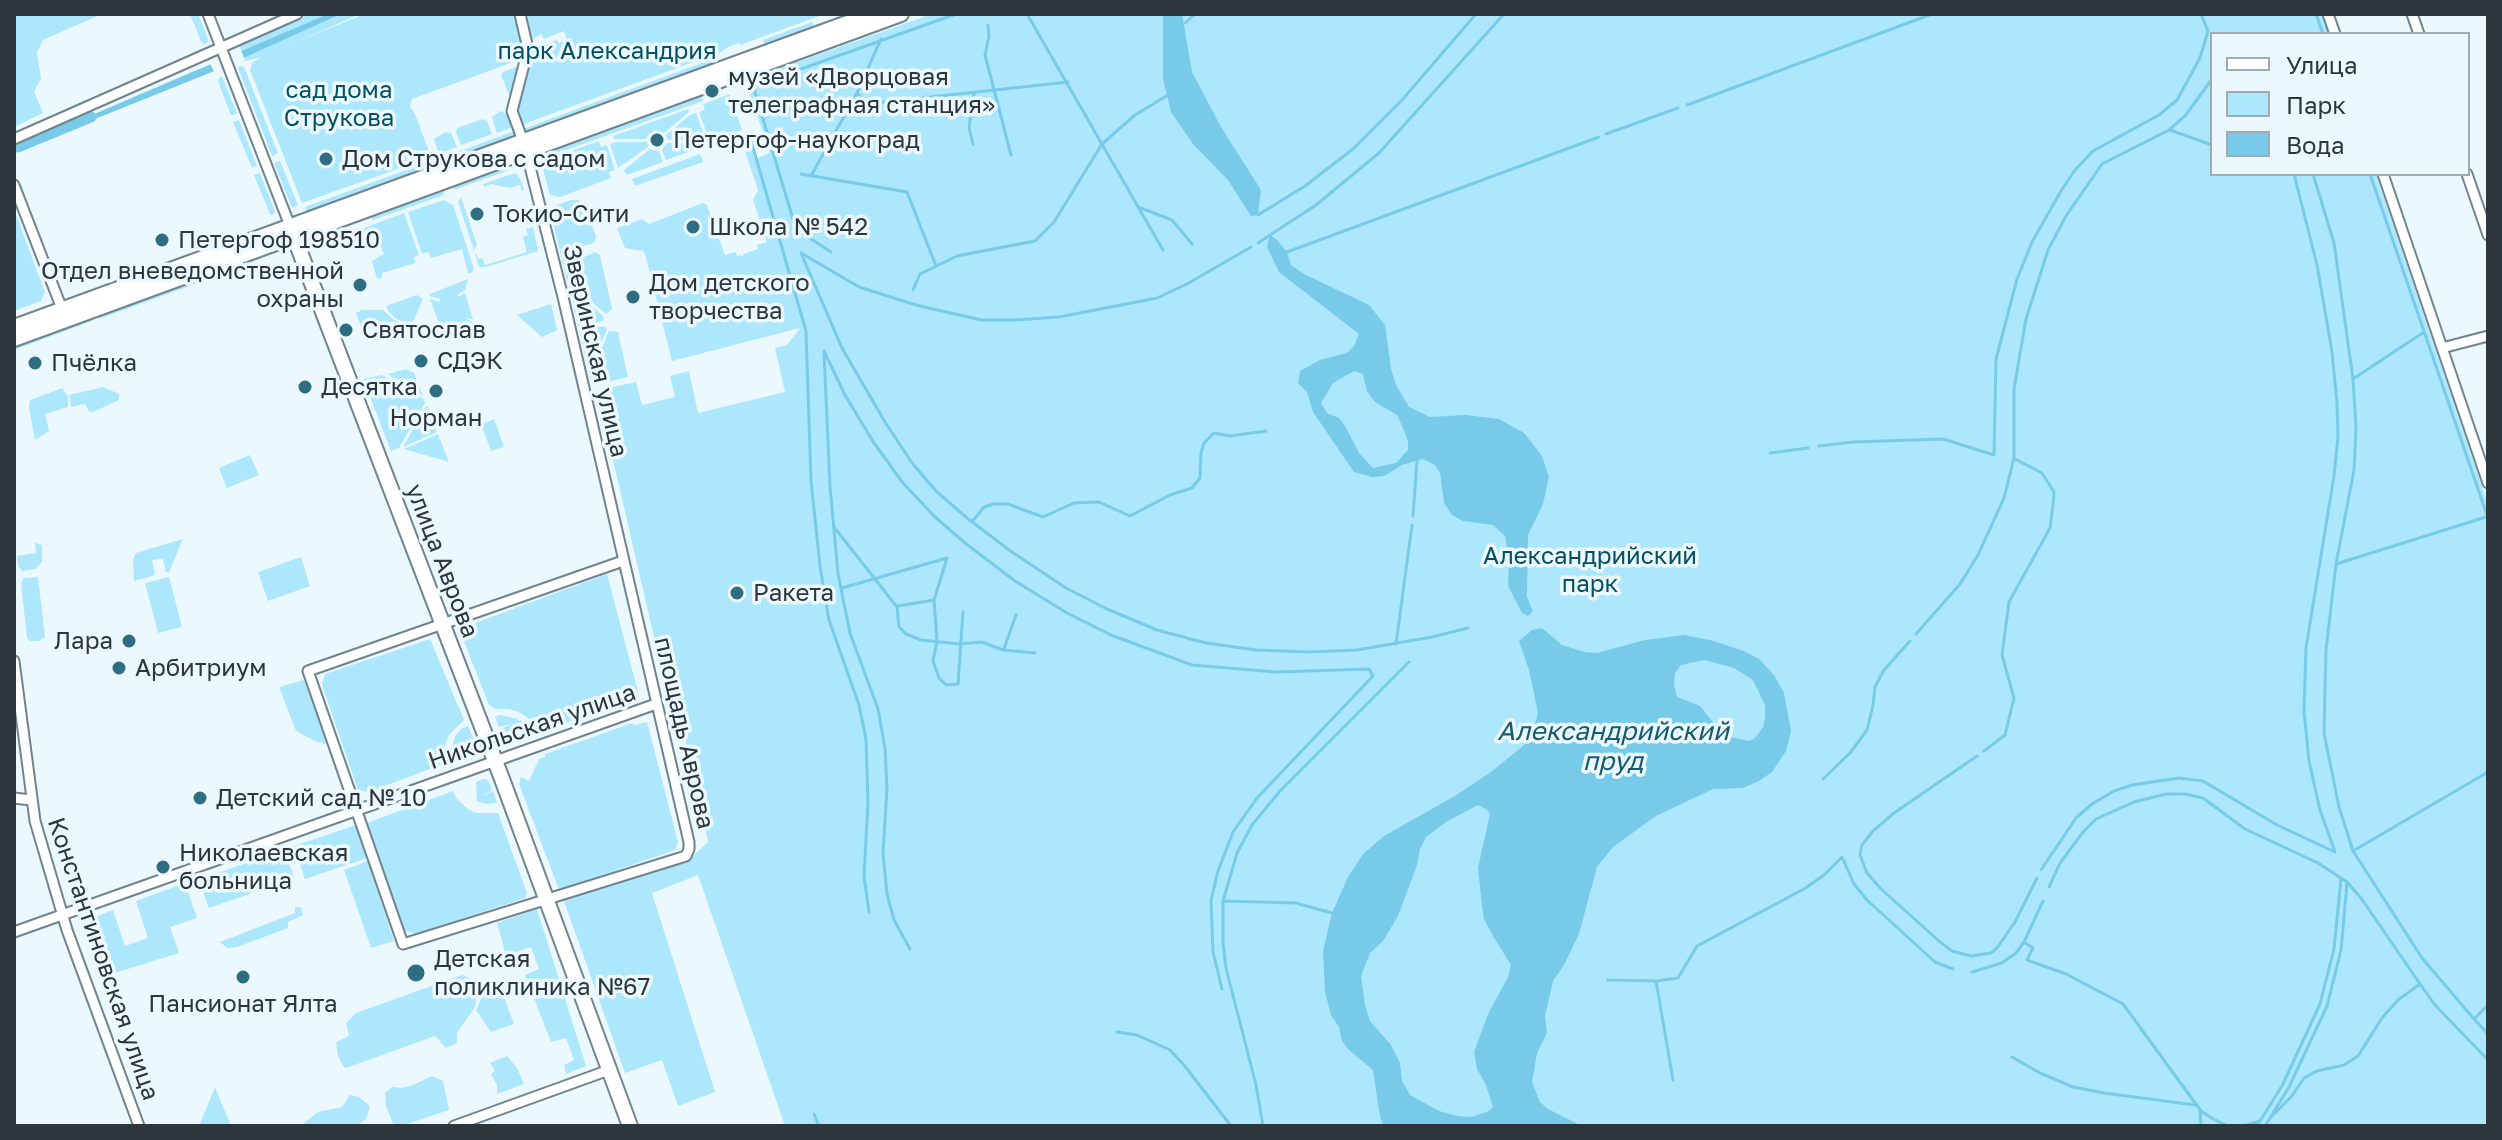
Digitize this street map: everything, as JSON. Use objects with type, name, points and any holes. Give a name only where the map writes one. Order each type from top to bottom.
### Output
[{"type":"main road","points":[[14,339],[292,231],[872,14]]},
{"type":"main road","points":[[524,146],[901,14]]},
{"type":"main road","points":[[14,327],[292,231]]},
{"type":"main road","name":"улица Аврова","points":[[292,231],[495,760],[630,1126]]},
{"type":"street","name":"улица Аврова","points":[[208,14],[292,231]]},
{"type":"street","points":[[14,139],[222,50],[297,14]]},
{"type":"street","name":"Зверинская улица","points":[[520,14],[528,49],[512,111],[560,285],[623,561]]},
{"type":"street","points":[[2384,176],[2488,483]]},
{"type":"street","points":[[2468,176],[2488,235]]},
{"type":"street","points":[[14,185],[62,309]]},
{"type":"street","points":[[2442,348],[2488,336]]},
{"type":"street","name":"площадь Аврова","points":[[623,561],[689,842],[686,856],[403,944],[308,671],[623,561]]},
{"type":"street","name":"Константиновская улица","points":[[14,661],[31,800],[63,915],[139,1126]]},
{"type":"street","name":"Никольская улица","points":[[14,932],[656,704]]},
{"type":"street","points":[[14,798],[31,800]]},
{"type":"street","points":[[454,1126],[609,1070]]},
{"type":"green space","points":[[14,14],[102,14],[43,40],[37,52],[41,79],[34,91],[43,113],[14,127]]},
{"type":"green space","points":[[190,14],[198,14],[209,41],[204,44],[201,41]]},
{"type":"green space","points":[[305,14],[328,14],[241,52],[239,45],[244,40]]},
{"type":"green space","name":"сад дома Струкова","points":[[341,14],[360,14],[289,45],[364,14],[517,14],[525,41],[523,53],[519,60],[412,99],[410,107],[431,157],[302,203],[250,70],[252,63],[262,57],[245,61],[243,57]]},
{"type":"green space","name":"парк Александрия","points":[[523,14],[825,14],[521,125],[516,112],[530,59],[535,52],[547,48],[546,44],[567,40],[564,31],[544,39],[541,34],[530,41]]},
{"type":"green space","name":"Александрийский парк","points":[[932,14],[2322,14],[2328,32],[2210,32],[2210,176],[2377,176],[2488,504],[2488,1126],[785,1126],[698,875],[652,893],[715,1092],[678,1106],[662,1060],[625,1073],[564,901],[692,857],[708,842],[683,731],[676,732],[610,447],[617,445],[604,389],[636,382],[642,405],[675,397],[670,376],[689,371],[698,413],[785,392],[775,348],[787,345],[800,328],[672,361],[645,254],[625,248],[617,228],[642,219],[649,224],[703,203],[707,205],[725,255],[735,252],[743,257],[743,254],[758,249],[757,245],[767,242],[753,200],[758,190],[745,151],[734,142],[750,136],[753,138],[750,145],[755,159],[770,153],[747,86],[750,79]]},
{"type":"green space","points":[[812,22],[814,27],[765,45],[763,40]]},
{"type":"green space","points":[[715,58],[717,63],[525,133],[523,129]]},
{"type":"green space","points":[[244,67],[278,153],[272,156],[238,68]]},
{"type":"green space","points":[[516,67],[519,69],[510,97],[501,75]]},
{"type":"green space","points":[[222,76],[237,114],[231,115],[219,84],[218,79]]},
{"type":"green space","points":[[701,94],[703,101],[541,159],[541,151]]},
{"type":"green space","points":[[730,94],[742,130],[715,140],[713,135],[708,136],[699,112],[705,110],[703,104]]},
{"type":"green space","points":[[688,109],[689,112],[664,133],[655,130],[646,139],[614,139],[613,136]]},
{"type":"green space","points":[[501,111],[508,114],[513,127],[497,133],[492,117]]},
{"type":"green space","points":[[696,113],[705,138],[668,140],[666,135]]},
{"type":"green space","points":[[483,119],[487,121],[492,134],[461,145],[457,128]]},
{"type":"green space","points":[[239,120],[257,166],[252,168],[233,122]]},
{"type":"green space","points":[[514,131],[516,136],[444,163],[442,158]]},
{"type":"green space","points":[[446,132],[451,133],[457,147],[439,154],[434,139]]},
{"type":"green space","points":[[599,141],[601,147],[607,145],[615,170],[609,172],[611,178],[560,197],[550,195],[541,162]]},
{"type":"green space","points":[[647,142],[648,147],[618,168],[610,144]]},
{"type":"green space","points":[[667,143],[700,143],[702,147],[666,160],[662,150]]},
{"type":"green space","points":[[650,149],[659,151],[663,162],[627,175],[624,170]]},
{"type":"green space","points":[[700,154],[703,162],[635,186],[632,179]]},
{"type":"green space","points":[[280,161],[298,205],[292,208],[274,163]]},
{"type":"green space","points":[[431,161],[433,167],[307,213],[305,207]]},
{"type":"green space","points":[[507,164],[509,170],[454,190],[453,185]]},
{"type":"green space","points":[[260,173],[275,212],[272,215],[254,175]]},
{"type":"green space","points":[[515,173],[520,178],[522,191],[520,185],[510,188],[492,184],[484,187],[483,184]]},
{"type":"green space","points":[[444,189],[444,195],[373,220],[371,218],[370,214]]},
{"type":"green space","points":[[461,197],[477,245],[474,250],[458,202]]},
{"type":"green space","points":[[444,200],[453,205],[474,269],[471,273],[468,273],[462,249],[431,258],[428,252],[422,254],[408,212]]},
{"type":"green space","points":[[571,200],[585,204],[596,237],[594,243],[578,247],[582,258],[595,252],[600,255],[612,309],[606,314],[567,281],[550,210]]},
{"type":"green space","points":[[14,209],[45,292],[41,301],[14,311]]},
{"type":"green space","points":[[404,213],[419,255],[414,257],[415,263],[382,273],[382,278],[377,279],[372,261],[384,254],[377,236],[360,242],[356,231]]},
{"type":"green space","points":[[533,227],[538,251],[479,267],[476,253],[485,265],[527,252],[523,237],[528,235],[526,229]]},
{"type":"green space","points":[[224,268],[223,274],[99,319],[98,314]]},
{"type":"green space","points":[[468,279],[465,290],[457,295],[465,293],[473,320],[464,317],[474,323],[444,331],[440,329],[448,324],[440,326],[430,299],[440,302],[440,299],[430,294]]},
{"type":"green space","points":[[569,286],[604,317],[603,321],[578,327]]},
{"type":"green space","points":[[417,295],[423,299],[412,324],[396,319],[388,311],[386,306]]},
{"type":"green space","points":[[551,304],[557,330],[542,337],[517,315]]},
{"type":"green space","points":[[383,310],[394,320],[411,326],[404,342],[394,321],[386,324],[388,334],[380,337],[373,321],[361,326],[356,313]]},
{"type":"green space","points":[[91,317],[92,321],[14,350],[14,344]]},
{"type":"green space","points":[[604,326],[607,329],[589,372],[579,331]]},
{"type":"green space","points":[[609,331],[618,332],[628,377],[594,385],[590,377]]},
{"type":"green space","points":[[406,369],[414,373],[423,396],[388,374]]},
{"type":"green space","points":[[382,375],[424,399],[425,403],[399,448],[391,451],[363,379]]},
{"type":"green space","points":[[103,387],[119,394],[119,400],[93,412],[89,412],[85,404],[71,407],[69,395]]},
{"type":"green space","points":[[62,388],[68,396],[68,407],[45,414],[49,431],[35,440],[30,400]]},
{"type":"green space","points":[[427,405],[437,432],[403,447]]},
{"type":"green space","points":[[494,419],[504,447],[491,451],[481,424]]},
{"type":"green space","points":[[438,434],[449,462],[404,449]]},
{"type":"green space","points":[[250,455],[259,475],[227,488],[219,468]]},
{"type":"green space","points":[[183,539],[169,572],[166,572],[163,559],[152,560],[155,575],[134,581],[133,559],[136,553]]},
{"type":"green space","points":[[35,543],[42,545],[42,562],[35,569],[22,571],[17,556],[36,553]]},
{"type":"green space","points":[[301,557],[310,586],[268,601],[258,572]]},
{"type":"green space","points":[[607,574],[638,692],[631,700],[537,733],[529,719],[519,712],[489,705],[459,629]]},
{"type":"green space","points":[[38,577],[45,637],[30,641],[27,638],[21,583],[24,578]]},
{"type":"green space","points":[[169,577],[182,627],[158,633],[145,583]]},
{"type":"green space","points":[[430,639],[464,720],[449,735],[444,764],[368,792],[358,790],[322,685],[325,674]]},
{"type":"green space","points":[[304,680],[327,744],[296,731],[279,687]]},
{"type":"green space","points":[[500,715],[518,719],[516,721],[519,720],[519,723],[520,720],[530,734],[520,737],[519,734],[518,738],[514,736],[504,740],[499,730],[511,724],[499,727],[495,717]]},
{"type":"green space","points":[[647,722],[678,842],[675,850],[559,890],[519,784],[521,777],[529,781],[539,759],[545,754],[632,723]]},
{"type":"green space","points":[[468,726],[474,740],[474,752],[453,759],[452,746],[456,735]]},
{"type":"green space","points":[[488,780],[492,790],[481,797],[493,791],[497,803],[477,801],[476,782]]},
{"type":"green space","points":[[453,791],[469,810],[498,813],[527,893],[525,898],[415,934],[404,930],[367,823]]},
{"type":"green space","points":[[356,825],[367,858],[305,879],[294,846]]},
{"type":"green space","points":[[284,849],[293,874],[290,880],[209,908],[199,880]]},
{"type":"green space","points":[[368,861],[394,941],[371,948],[344,870]]},
{"type":"green space","points":[[185,883],[197,918],[170,927],[179,953],[105,976],[85,921],[113,910],[125,946],[148,938],[136,901]]},
{"type":"green space","points":[[295,907],[301,907],[303,915],[288,922],[288,928],[237,947],[227,948],[220,942],[295,913]]},
{"type":"green space","points":[[537,909],[586,1066],[566,1074],[564,1065],[574,1060],[566,1038],[551,1042],[525,975],[539,969],[531,947],[506,955],[497,923]]},
{"type":"green space","points":[[462,975],[473,979],[477,992],[475,1007],[457,1033],[457,1043],[446,1048],[435,1036],[346,1068],[343,1066],[336,1042],[349,1036],[346,1023],[356,1013]]},
{"type":"green space","points":[[497,989],[503,995],[514,1024],[491,1032],[476,1010],[482,997]]},
{"type":"green space","points":[[507,1056],[524,1084],[497,1094],[497,1085],[491,1074],[495,1071],[490,1063]]},
{"type":"green space","points":[[432,1076],[443,1081],[449,1110],[394,1126],[386,1106],[385,1093],[392,1087],[413,1085]]},
{"type":"green space","points":[[215,1087],[231,1126],[199,1126]]},
{"type":"green space","points":[[350,1095],[359,1097],[370,1106],[366,1119],[356,1126],[300,1126],[318,1112],[342,1107]]},
{"type":"water","points":[[328,14],[341,14],[212,72],[80,125],[80,120]]},
{"type":"water","points":[[1163,14],[1182,14],[1192,72],[1221,127],[1261,190],[1258,215],[1251,216],[1228,180],[1193,144],[1171,112],[1163,79]]},
{"type":"water","points":[[1270,235],[1287,252],[1291,265],[1369,305],[1385,325],[1391,369],[1409,407],[1430,417],[1466,415],[1499,419],[1524,433],[1542,456],[1549,477],[1543,504],[1528,535],[1527,597],[1533,611],[1528,616],[1522,613],[1508,586],[1509,558],[1505,536],[1493,525],[1463,521],[1452,515],[1444,503],[1440,473],[1435,465],[1423,459],[1402,465],[1384,476],[1372,477],[1354,472],[1313,412],[1307,392],[1298,383],[1300,371],[1320,360],[1347,353],[1359,334],[1279,272],[1267,247]],"holes":[[[1354,371],[1363,374],[1367,391],[1375,402],[1397,415],[1408,441],[1408,450],[1396,463],[1373,468],[1359,453],[1339,418],[1327,413],[1321,403],[1333,383]]]},
{"type":"water","name":"Александрийский пруд","points":[[1542,628],[1562,645],[1584,652],[1597,653],[1645,640],[1684,635],[1744,651],[1759,659],[1774,675],[1784,693],[1791,731],[1786,751],[1772,772],[1759,781],[1743,788],[1713,789],[1656,816],[1613,847],[1597,867],[1579,934],[1553,981],[1545,1016],[1547,1033],[1537,1053],[1532,1082],[1540,1102],[1582,1126],[1383,1126],[1373,1070],[1342,1041],[1325,992],[1323,951],[1332,913],[1348,877],[1363,854],[1384,836],[1491,772],[1523,746],[1533,731],[1538,713],[1519,641],[1532,630]],"holes":[[[1704,660],[1734,668],[1753,680],[1765,705],[1765,718],[1763,727],[1750,741],[1724,736],[1700,706],[1677,697],[1675,673],[1681,665]],[[1478,805],[1490,814],[1478,868],[1484,919],[1511,965],[1474,1052],[1477,1069],[1493,1107],[1471,1117],[1439,1111],[1410,1095],[1402,1081],[1400,1063],[1391,1045],[1370,1021],[1361,976],[1370,953],[1383,941],[1398,916],[1426,837]]]},
{"type":"pier","points":[[240,48],[245,60],[215,74],[209,61]]},
{"type":"waterway","points":[[831,252],[796,229],[753,86],[956,14]]},
{"type":"waterway","points":[[1027,14],[1163,250]]},
{"type":"waterway","points":[[1185,23],[1195,14]]},
{"type":"waterway","points":[[1258,215],[1305,186],[1353,149],[1402,100],[1476,14]]},
{"type":"waterway","points":[[1258,243],[1316,205],[1379,153],[1504,14]]},
{"type":"waterway","points":[[1687,105],[1932,14]]},
{"type":"waterway","points":[[1819,446],[1943,439],[1994,455],[1996,359],[2017,279],[2032,242],[2075,170],[2093,151],[2159,115],[2177,100],[2200,58],[2208,31],[2201,14]]},
{"type":"waterway","points":[[2316,14],[2322,32]]},
{"type":"waterway","points":[[988,25],[985,55],[1011,155]]},
{"type":"waterway","points":[[881,39],[857,93],[867,104],[1068,82]]},
{"type":"waterway","points":[[1916,634],[1960,584],[1978,555],[2004,498],[2014,458],[2014,389],[2026,319],[2048,250],[2066,216],[2102,164],[2169,130],[2185,116],[2210,82]]},
{"type":"waterway","points":[[811,176],[857,93]]},
{"type":"waterway","points":[[973,144],[969,128],[974,94]]},
{"type":"waterway","points":[[913,290],[920,274],[957,256],[1035,241],[1054,222],[1102,144],[1135,115],[1168,95]]},
{"type":"waterway","points":[[1606,134],[1678,108]]},
{"type":"waterway","points":[[18,147],[91,117]]},
{"type":"waterway","points":[[2170,130],[2210,144]]},
{"type":"waterway","points":[[1287,252],[1599,137]]},
{"type":"waterway","points":[[754,141],[752,144],[806,331],[811,481],[820,566],[829,620],[859,705],[866,739],[868,802],[864,876],[869,912]]},
{"type":"waterway","points":[[801,174],[907,192],[936,266]]},
{"type":"waterway","points":[[2041,870],[2076,818],[2092,804],[2132,785],[2179,778],[2203,781],[2277,825],[2335,852],[2320,810],[2309,761],[2304,711],[2306,648],[2334,476],[2337,403],[2317,265],[2295,176]]},
{"type":"waterway","points":[[2314,176],[2334,243],[2353,379],[2424,332]]},
{"type":"waterway","points":[[2371,176],[2488,518]]},
{"type":"waterway","points":[[1141,208],[1172,220],[1192,244]]},
{"type":"waterway","points":[[801,253],[859,287],[916,305],[981,320],[1015,320],[1059,317],[1157,298],[1251,247]]},
{"type":"waterway","points":[[801,253],[842,348],[912,463],[936,491],[967,518],[1066,588],[1157,630],[1206,643],[1256,650],[1357,650],[1468,628]]},
{"type":"waterway","points":[[824,351],[845,395],[903,483],[965,543],[1015,581],[1067,613],[1111,635],[1192,665],[1276,672],[1369,669],[1373,676],[1257,798],[1233,832],[1211,900],[1213,952],[1222,989]]},
{"type":"waterway","points":[[824,353],[830,486],[838,574],[850,633],[878,709],[885,748],[887,789],[883,853],[887,894],[894,920],[910,949]]},
{"type":"waterway","points":[[2353,379],[2356,428],[2354,470],[2336,564],[2486,517]]},
{"type":"waterway","points":[[972,522],[984,507],[994,504],[1008,504],[1043,517],[1074,503],[1099,502],[1130,516],[1170,495],[1192,488],[1200,478],[1204,443],[1214,433],[1230,436],[1266,431]]},
{"type":"waterway","points":[[1770,453],[1808,448]]},
{"type":"waterway","points":[[1984,751],[2005,735],[2014,698],[2002,655],[2009,602],[2050,528],[2053,505],[2054,492],[2042,473],[2015,459]]},
{"type":"waterway","points":[[1413,516],[1417,461]]},
{"type":"waterway","points":[[1396,644],[1412,525]]},
{"type":"waterway","points":[[834,527],[897,607],[899,627],[906,634],[921,640],[960,644],[982,642],[1003,650],[1035,653]]},
{"type":"waterway","points":[[842,588],[947,558],[934,600],[937,641],[933,661],[939,678],[946,685],[958,684],[963,612]]},
{"type":"waterway","points":[[2336,564],[2326,650],[2324,733],[2339,807],[2353,851],[2488,772]]},
{"type":"waterway","points":[[898,606],[934,600]]},
{"type":"waterway","points":[[1004,649],[1016,615]]},
{"type":"waterway","points":[[1823,779],[1850,753],[1867,730],[1875,687],[1884,670],[1910,641]]},
{"type":"waterway","points":[[1297,903],[1223,901],[1237,853],[1252,825],[1280,791],[1409,662]]},
{"type":"waterway","points":[[1977,756],[1873,831],[1862,845],[1860,855],[1867,873],[1939,941],[1952,951],[1971,956],[1991,953],[1997,948],[2015,922],[2037,878]]},
{"type":"waterway","points":[[2049,887],[2060,863],[2096,819],[2134,802],[2166,794],[2203,798],[2245,829],[2318,863],[2347,882],[2420,984],[2398,1000],[2382,1018],[2358,1056],[2344,1065],[2317,1071],[2304,1078],[2271,1117]]},
{"type":"waterway","points":[[2353,851],[2422,958],[2474,1019]]},
{"type":"waterway","points":[[1608,980],[1678,978],[1697,946],[1804,889],[1842,857],[1854,884],[1867,900],[1935,962],[1953,969]]},
{"type":"waterway","points":[[2257,1126],[2283,1084],[2320,1004],[2334,949],[2341,879]]},
{"type":"waterway","points":[[2265,1126],[2289,1087],[2327,1006],[2341,950],[2347,883]]},
{"type":"waterway","points":[[2043,901],[2024,942],[2033,948],[2027,960],[2066,974],[2123,1004],[2201,1111],[2228,1126]]},
{"type":"waterway","points":[[1223,902],[1226,968],[1256,1085],[1263,1126]]},
{"type":"waterway","points":[[1299,904],[1332,913]]},
{"type":"waterway","points":[[1972,972],[2002,963],[2016,953],[2024,942]]},
{"type":"waterway","points":[[1656,981],[1673,1080]]},
{"type":"waterway","points":[[2420,984],[2435,1005],[2488,1060]]},
{"type":"waterway","points":[[2488,1005],[2474,1019],[2488,1034]]},
{"type":"waterway","points":[[1117,1032],[1137,1035],[1170,1050],[1231,1126]]},
{"type":"waterway","points":[[2012,1057],[2073,1087],[2195,1105]]},
{"type":"waterway","points":[[2200,1110],[2201,1126]]},
{"type":"waterway","points":[[814,1114],[819,1126]]},
{"type":"waterway","points":[[2243,1126],[2260,1121]]},
{"type":"place","name":"музей «Дворцовая телеграфная станция»","points":[[712,91]]},
{"type":"place","name":"Петергоф-наукоград","points":[[657,140]]},
{"type":"place","name":"Дом Струкова с садом","points":[[326,159]]},
{"type":"place","name":"Токио-Сити","points":[[477,214]]},
{"type":"place","name":"Школа № 542","points":[[693,227]]},
{"type":"place","name":"Петергоф 198510","points":[[162,240]]},
{"type":"place","name":"Отдел вневедомственной охраны","points":[[360,285]]},
{"type":"place","name":"Дом детского творчества","points":[[633,297]]},
{"type":"place","name":"Святослав","points":[[346,330]]},
{"type":"place","name":"СДЭК","points":[[421,361]]},
{"type":"place","name":"Пчёлка","points":[[35,363]]},
{"type":"place","name":"Десятка","points":[[305,387]]},
{"type":"place","name":"Норман","points":[[436,391]]},
{"type":"place","name":"Ракета","points":[[737,593]]},
{"type":"place","name":"Лара","points":[[129,641]]},
{"type":"place","name":"Арбитриум","points":[[119,668]]},
{"type":"place","name":"Детский сад № 10","points":[[200,798]]},
{"type":"place","name":"Николаевская больница","points":[[163,867]]},
{"type":"place","name":"Детская поликлиника №67","points":[[416,973]]},
{"type":"place","name":"Пансионат Ялта","points":[[243,977]]}]
